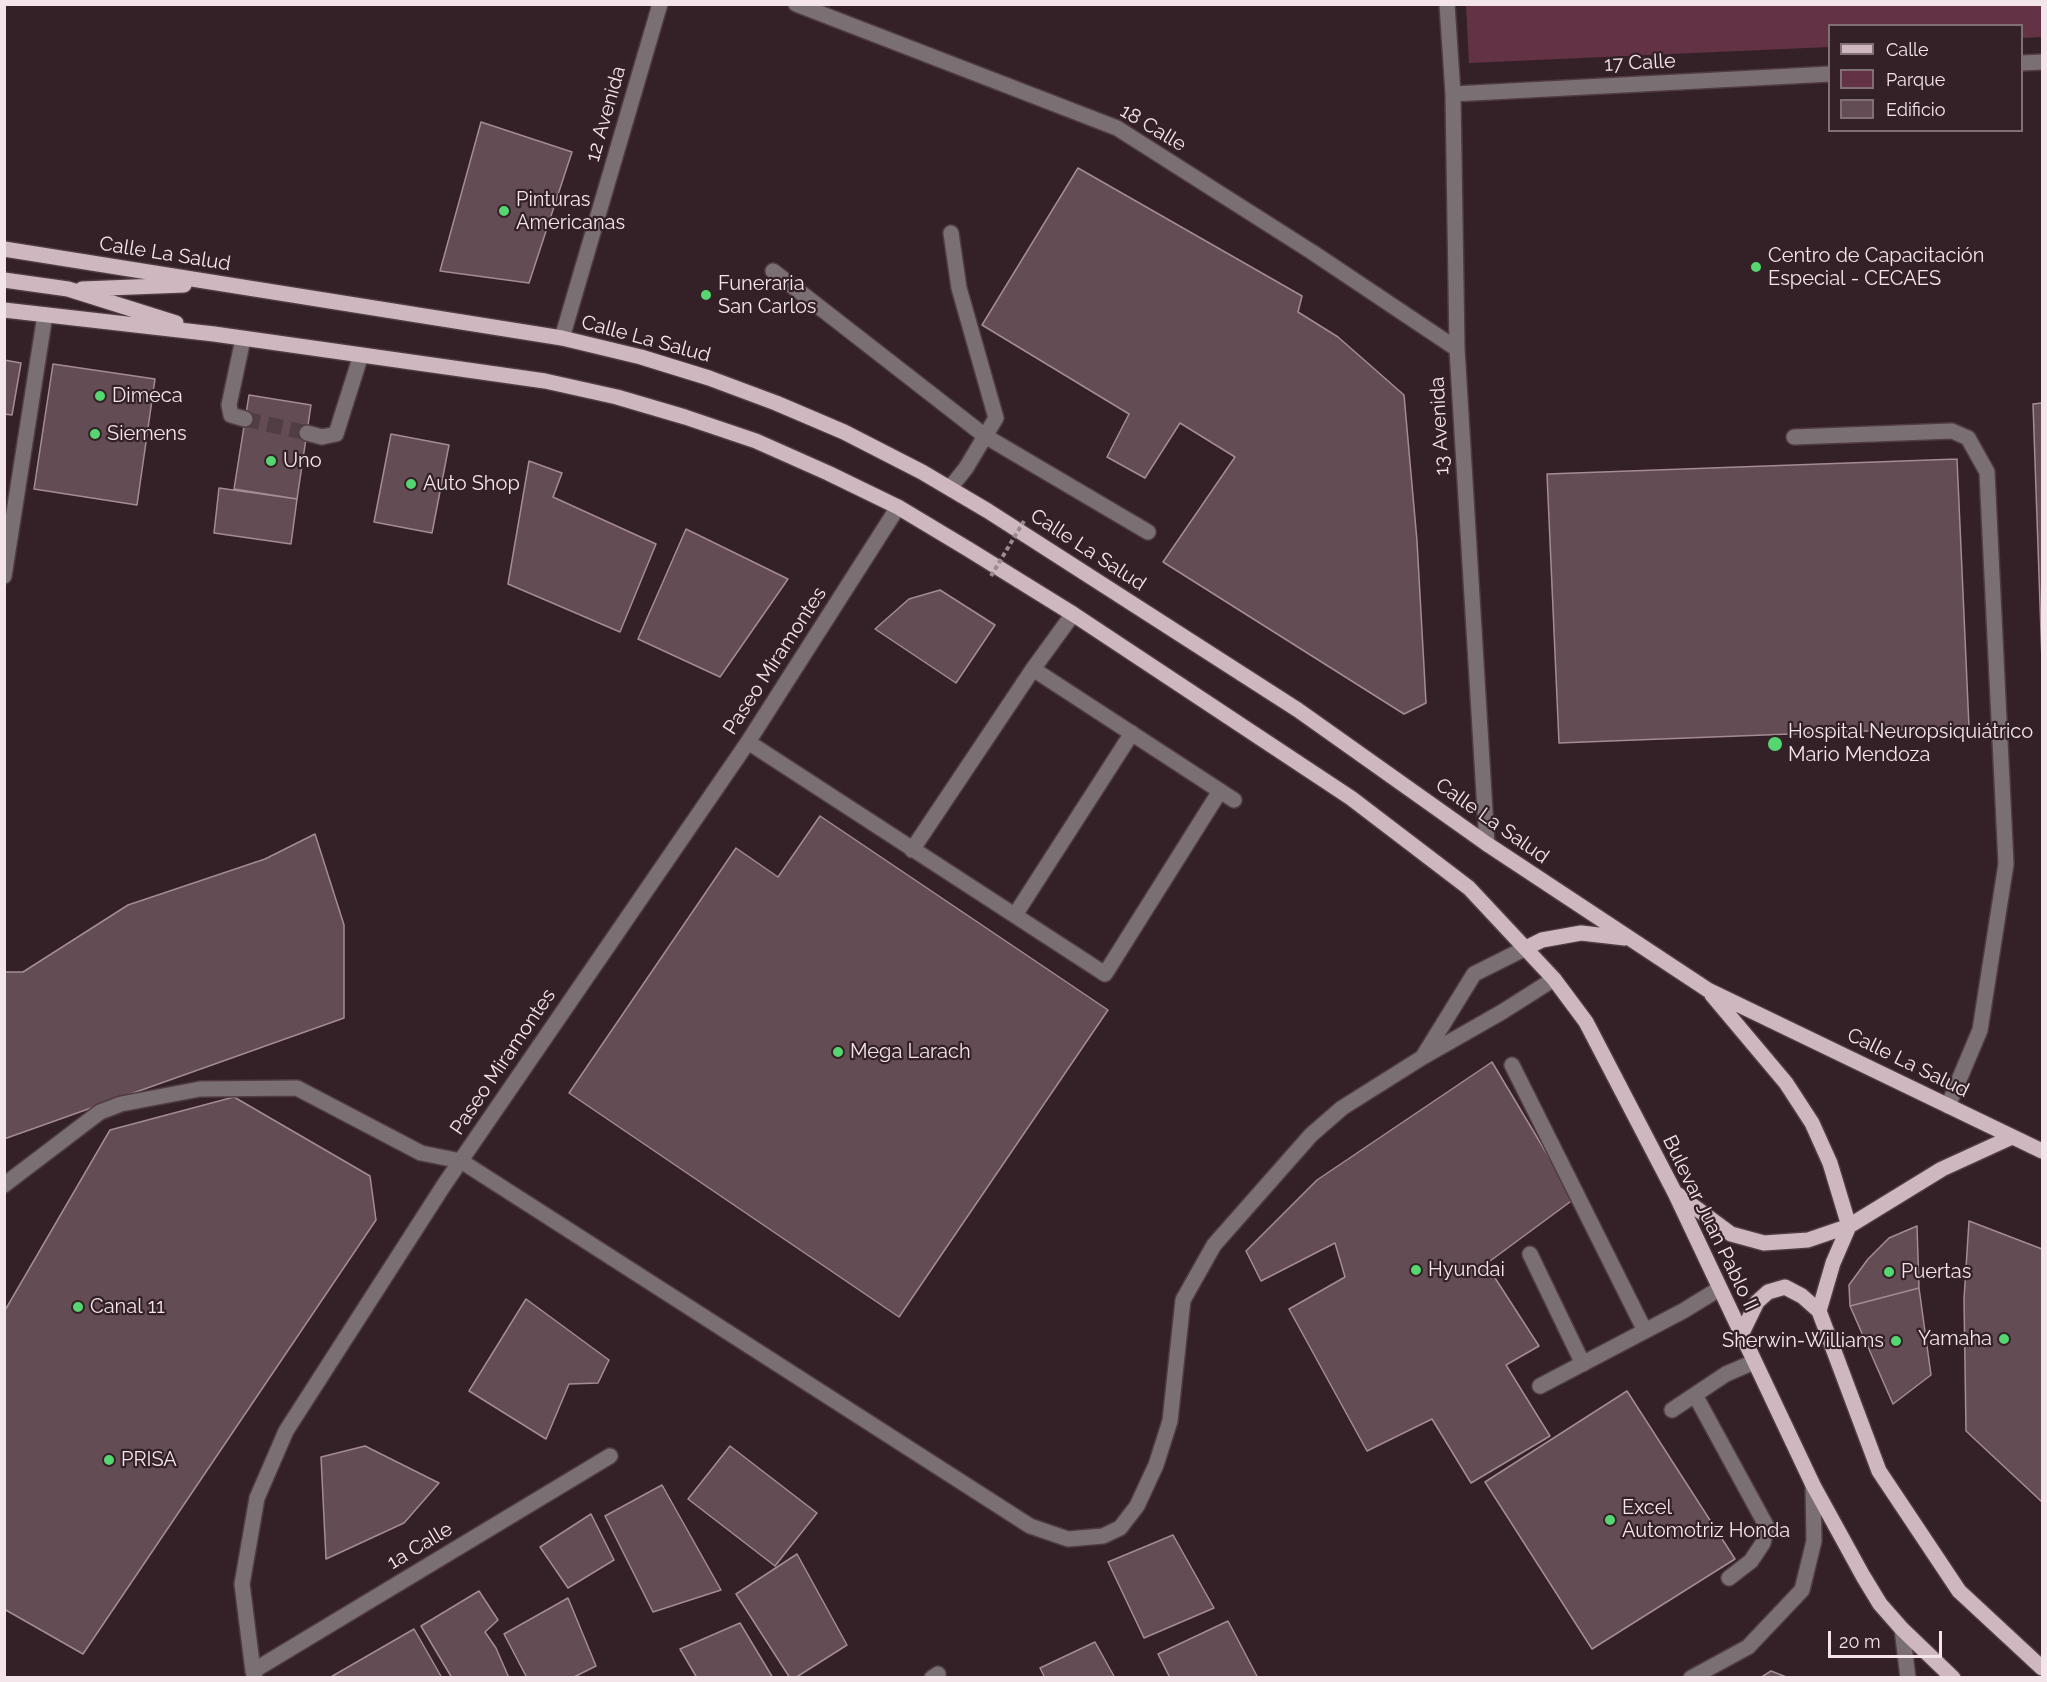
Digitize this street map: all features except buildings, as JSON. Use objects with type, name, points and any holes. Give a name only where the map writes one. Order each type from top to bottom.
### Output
[{"type":"main road","name":"Calle La Salud","points":[[4,249],[562,338],[641,357],[709,378],[844,432],[950,488],[1298,710],[1487,844],[1708,990],[2043,1151]]},
{"type":"main road","points":[[4,280],[68,289],[214,334]]},
{"type":"main road","points":[[68,289],[217,284]]},
{"type":"main road","points":[[4,310],[214,334],[545,381],[617,397],[756,441],[828,472],[898,507],[1073,614]]},
{"type":"main road","name":"Bulevar Juan Pablo II","points":[[1073,614],[1350,798],[1469,888],[1554,979],[1586,1022],[1675,1192],[1813,1485],[1880,1604],[1902,1629],[1953,1677]]},
{"type":"main road","points":[[1526,948],[1542,940],[1581,933],[1631,939]]},
{"type":"main road","points":[[1708,990],[1786,1083],[1812,1123],[1830,1162],[1849,1226],[1833,1263],[1819,1311]]},
{"type":"main road","points":[[1675,1192],[1731,1234],[1764,1243],[1808,1240],[1849,1226],[1942,1169],[2012,1137]]},
{"type":"main road","points":[[1741,1335],[1757,1302],[1768,1292],[1785,1287],[1802,1296],[1819,1311],[1879,1471],[1959,1591],[2043,1668]]},
{"type":"street","name":"12 Avenida","points":[[562,338],[660,4]]},
{"type":"street","name":"18 Calle","points":[[796,4],[1117,128],[1312,252],[1456,349]]},
{"type":"street","name":"13 Avenida","points":[[1447,4],[1453,94],[1456,349],[1487,844]]},
{"type":"street","points":[[2023,63],[2043,62]]},
{"type":"street","name":"17 Calle","points":[[1453,94],[1828,74]]},
{"type":"street","points":[[950,488],[966,468],[996,418],[959,288],[951,233]]},
{"type":"street","points":[[773,271],[985,436],[1148,532]]},
{"type":"street","points":[[4,576],[45,315]]},
{"type":"street","points":[[243,339],[229,405],[231,415],[245,419]]},
{"type":"street","points":[[307,433],[322,436],[336,435],[361,355]]},
{"type":"street","points":[[1794,437],[1952,431],[1968,438],[1987,472],[2006,864],[1980,1030],[1948,1106]]},
{"type":"street","name":"Paseo Miramontes","points":[[254,1674],[242,1584],[257,1498],[286,1431],[460,1161],[748,742],[898,507]]},
{"type":"street","points":[[912,850],[1073,614]]},
{"type":"street","points":[[1034,669],[1234,800]]},
{"type":"street","points":[[1015,915],[1132,733]]},
{"type":"street","points":[[748,742],[1105,974],[1220,791]]},
{"type":"street","points":[[1423,1057],[1474,974],[1526,948]]},
{"type":"street","points":[[4,1185],[100,1112],[120,1104],[200,1089],[297,1088],[421,1153],[460,1161],[978,1495],[1030,1526],[1068,1539],[1103,1536],[1120,1528],[1137,1506],[1156,1465],[1170,1421],[1183,1300],[1214,1245],[1311,1135],[1342,1108],[1554,979]]},
{"type":"street","points":[[1512,1065],[1645,1331]]},
{"type":"street","points":[[1530,1254],[1583,1364]]},
{"type":"street","points":[[1540,1386],[1683,1311],[1719,1289]]},
{"type":"street","points":[[1672,1410],[1726,1374],[1754,1362]]},
{"type":"street","points":[[1695,1395],[1767,1527],[1763,1543],[1751,1561],[1729,1578]]},
{"type":"street","name":"1a Calle","points":[[254,1674],[610,1456]]},
{"type":"street","points":[[1691,1677],[1748,1647],[1802,1590],[1814,1541],[1813,1485]]},
{"type":"street","points":[[1902,1629],[1908,1677]]},
{"type":"path","points":[[991,576],[1024,521]]},
{"type":"green space","points":[[1466,5],[2042,5],[2042,37],[2023,38],[2023,24],[1828,24],[1828,47],[1469,63]]},
{"type":"tunnel","points":[[245,419],[307,433]]},
{"type":"place","name":"Pinturas Americanas","points":[[504,211]]},
{"type":"place","name":"Centro de Capacitación Especial - CECAES","points":[[1756,267]]},
{"type":"place","name":"Funeraria San Carlos","points":[[706,295]]},
{"type":"place","name":"Dimeca","points":[[100,396]]},
{"type":"place","name":"Siemens","points":[[95,434]]},
{"type":"place","name":"Uno","points":[[271,461]]},
{"type":"place","name":"Auto Shop","points":[[411,484]]},
{"type":"place","name":"Hospital Neuropsiquiátrico Mario Mendoza","points":[[1775,744]]},
{"type":"place","name":"Mega Larach","points":[[838,1052]]},
{"type":"place","name":"Hyundai","points":[[1416,1270]]},
{"type":"place","name":"Puertas","points":[[1889,1272]]},
{"type":"place","name":"Canal 11","points":[[78,1307]]},
{"type":"place","name":"Yamaha","points":[[2004,1339]]},
{"type":"place","name":"Sherwin-Williams","points":[[1896,1341]]},
{"type":"place","name":"PRISA","points":[[109,1460]]},
{"type":"place","name":"Excel Automotriz Honda","points":[[1610,1520]]}]
